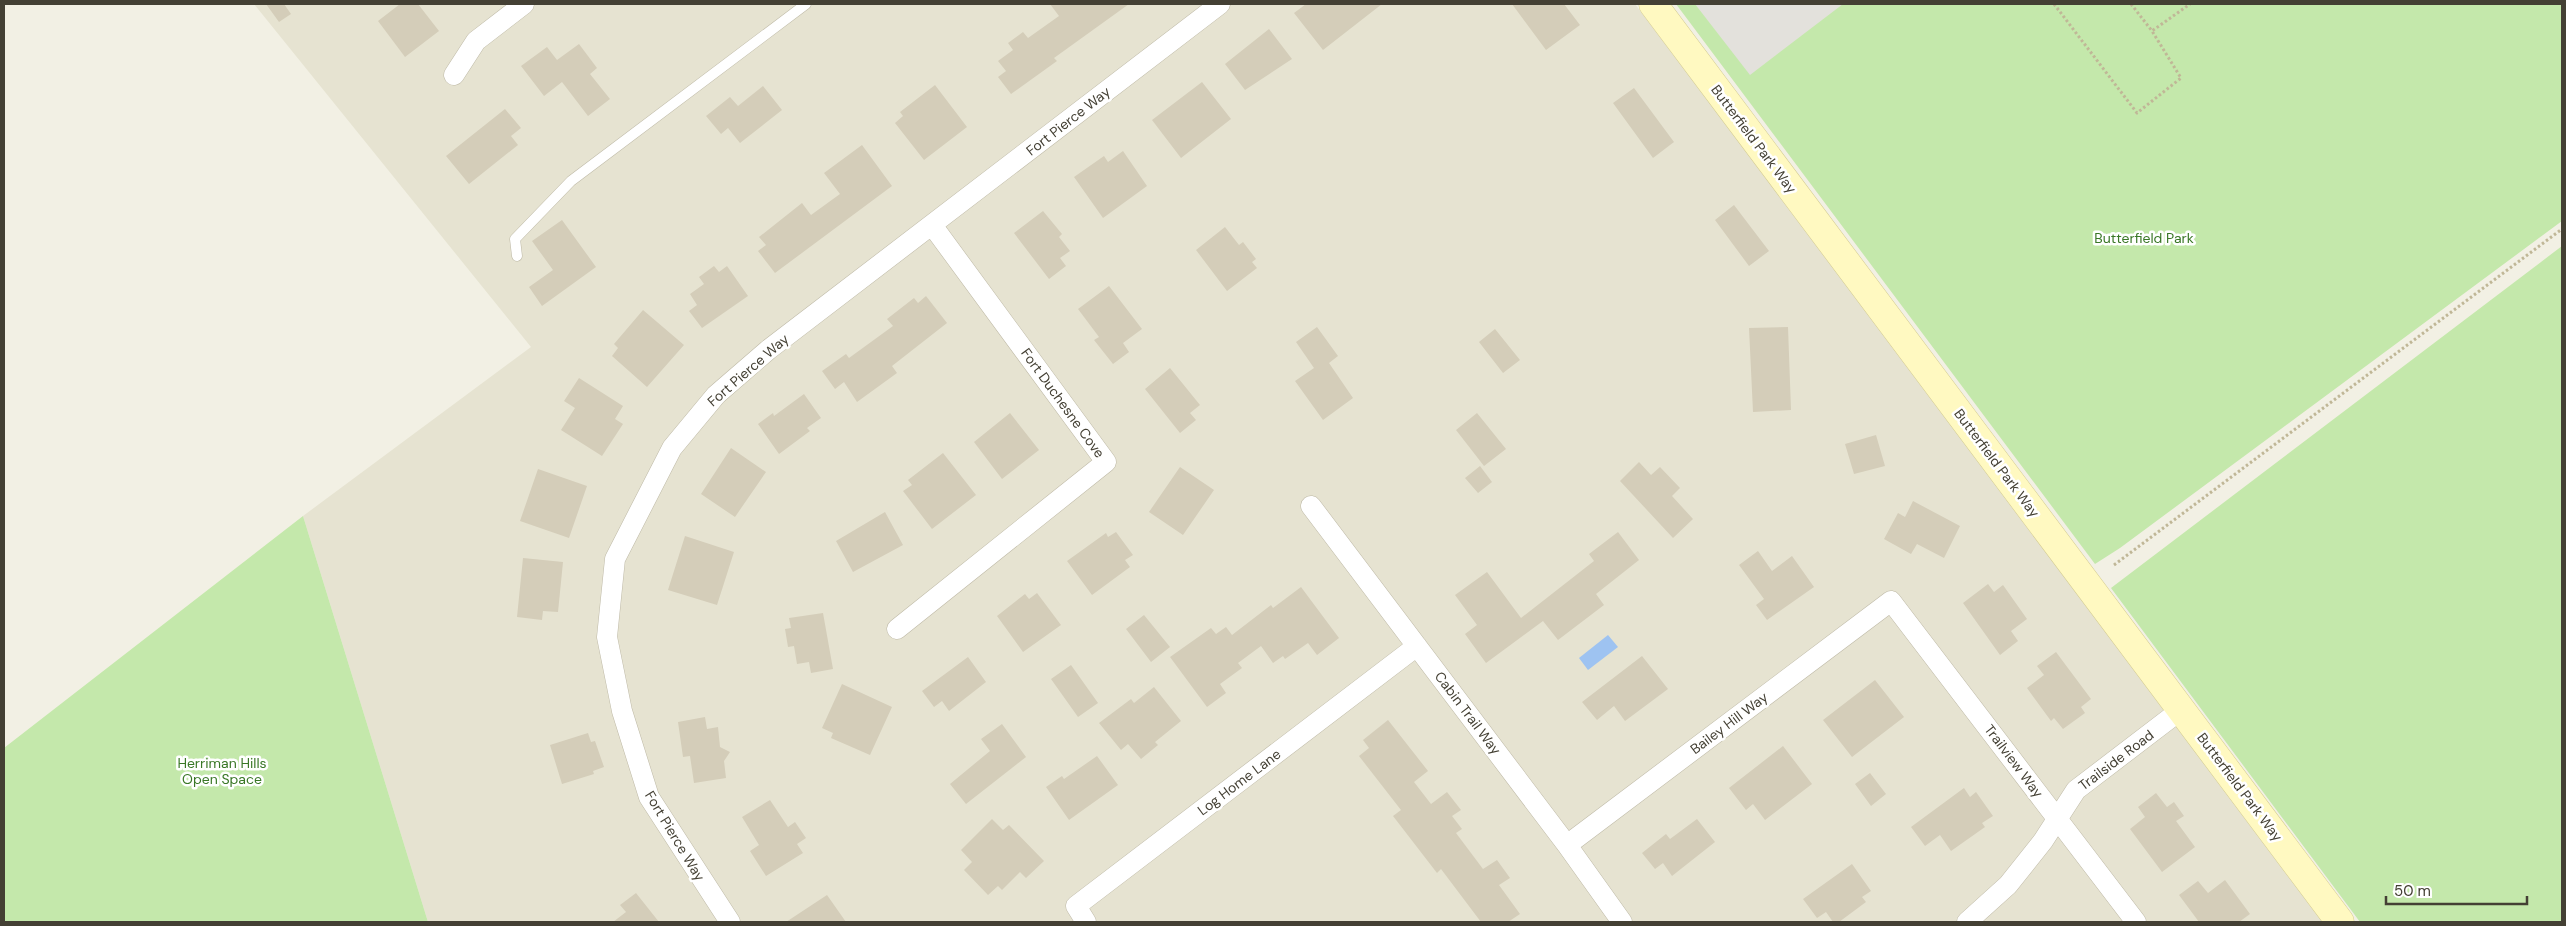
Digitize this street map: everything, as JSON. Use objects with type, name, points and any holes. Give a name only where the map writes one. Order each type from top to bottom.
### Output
[{"type":"street","points":[[454,75],[476,40],[524,4]]},
{"type":"street","name":"Fort Pierce Way","points":[[730,922],[649,797],[624,720],[608,637],[615,559],[672,448],[716,395],[768,350],[1220,4]]},
{"type":"street","name":"Butterfield Park Way","points":[[1653,4],[2340,922]]},
{"type":"street","name":"Fort Duchesne Cove","points":[[897,629],[1106,462],[932,225]]},
{"type":"street","name":"Cabin Trail Way","points":[[1312,506],[1567,845],[1622,922]]},
{"type":"street","name":"Trailview Way","points":[[1891,601],[2136,922]]},
{"type":"street","name":"Bailey Hill Way","points":[[1567,845],[1891,601]]},
{"type":"street","name":"Log Home Lane","points":[[1086,922],[1076,906],[1417,646]]},
{"type":"street","name":"Trailside Road","points":[[1967,922],[2008,885],[2043,841],[2076,790],[2182,709]]},
{"type":"lane","points":[[517,256],[515,239],[571,181],[806,4]]},
{"type":"path","points":[[2054,4],[2137,113],[2181,78],[2152,32],[2131,4]]},
{"type":"path","points":[[2152,32],[2190,4]]},
{"type":"path","points":[[2114,565],[2562,229]]},
{"type":"shaded area","points":[[254,4],[1635,4],[2327,922],[428,922],[303,516],[531,347]]},
{"type":"shaded area","points":[[1695,4],[1843,4],[1750,75]]},
{"type":"green space","name":"Butterfield Park","points":[[1676,4],[2562,4],[2562,221],[2120,548],[2095,564]]},
{"type":"green space","points":[[2562,246],[2562,922],[2360,922],[2111,588]]},
{"type":"green space","name":"Herriman Hills Open Space","points":[[303,516],[428,922],[4,922],[4,748]]},
{"type":"water","points":[[1608,635],[1618,647],[1588,670],[1579,658]]},
{"type":"building","points":[[266,4],[284,4],[291,14],[279,22]]},
{"type":"building","points":[[400,4],[418,4],[439,31],[405,57],[378,21]]},
{"type":"building","points":[[1050,4],[1129,4],[1054,58],[1057,61],[1011,94],[998,77],[1006,71],[998,61],[1013,50],[1008,43],[1023,32],[1028,38],[1059,16]]},
{"type":"building","points":[[1306,4],[1382,4],[1323,50],[1294,13]]},
{"type":"building","points":[[1512,4],[1564,4],[1580,25],[1546,50]]},
{"type":"building","points":[[1269,29],[1292,59],[1245,90],[1225,64]]},
{"type":"building","points":[[579,44],[597,68],[590,74],[610,99],[588,116],[562,82],[544,96],[521,66],[547,47],[557,60]]},
{"type":"building","points":[[1202,82],[1231,119],[1181,158],[1152,120]]},
{"type":"building","points":[[935,85],[967,127],[924,160],[895,123],[903,116],[900,112]]},
{"type":"building","points":[[763,86],[782,110],[740,143],[728,128],[721,134],[706,116],[730,97],[738,106]]},
{"type":"building","points":[[1634,88],[1674,142],[1653,158],[1613,103]]},
{"type":"building","points":[[505,109],[521,128],[511,136],[518,145],[469,184],[446,156]]},
{"type":"building","points":[[862,145],[892,186],[775,273],[758,251],[766,245],[759,237],[802,203],[811,215],[840,194],[824,173]]},
{"type":"building","points":[[1123,151],[1147,186],[1103,218],[1074,177],[1104,156],[1108,162]]},
{"type":"building","points":[[1734,205],[1769,251],[1749,266],[1715,220]]},
{"type":"building","points":[[1043,211],[1062,234],[1059,237],[1070,251],[1060,258],[1066,266],[1049,279],[1014,233]]},
{"type":"building","points":[[562,220],[596,267],[542,306],[529,287],[553,270],[532,241]]},
{"type":"building","points":[[1225,227],[1239,245],[1243,242],[1256,259],[1252,262],[1257,268],[1227,291],[1196,250]]},
{"type":"building","points":[[714,266],[719,272],[727,266],[748,296],[702,328],[689,311],[697,305],[690,294],[704,284],[699,277]]},
{"type":"building","points":[[1109,286],[1142,329],[1123,343],[1129,352],[1113,364],[1094,340],[1099,337],[1078,309]]},
{"type":"building","points":[[926,296],[947,323],[892,366],[897,373],[857,402],[844,382],[835,389],[822,371],[846,354],[849,358],[893,326],[887,319],[914,298],[918,303]]},
{"type":"building","points":[[643,310],[684,345],[647,387],[612,356],[618,348],[614,344]]},
{"type":"building","points":[[1317,327],[1338,356],[1329,363],[1353,398],[1323,420],[1295,381],[1314,368],[1296,342]]},
{"type":"building","points":[[1788,327],[1791,410],[1753,412],[1749,328]]},
{"type":"building","points":[[1495,329],[1520,360],[1503,373],[1479,342]]},
{"type":"building","points":[[1170,368],[1200,405],[1190,413],[1196,420],[1180,433],[1145,389]]},
{"type":"building","points":[[579,378],[623,406],[615,419],[623,424],[602,456],[561,430],[575,408],[564,401]]},
{"type":"building","points":[[804,394],[821,418],[807,428],[810,431],[779,454],[758,424],[773,413],[774,416]]},
{"type":"building","points":[[1010,413],[1039,450],[1002,479],[974,442]]},
{"type":"building","points":[[1477,413],[1506,449],[1484,466],[1456,430]]},
{"type":"building","points":[[1876,435],[1885,466],[1854,474],[1845,444]]},
{"type":"building","points":[[731,448],[766,472],[735,517],[701,494]]},
{"type":"building","points":[[943,453],[976,495],[932,529],[903,491],[912,485],[908,480]]},
{"type":"building","points":[[1639,462],[1651,475],[1660,467],[1680,488],[1672,496],[1693,519],[1673,538],[1620,481]]},
{"type":"building","points":[[1480,466],[1492,482],[1478,493],[1465,478]]},
{"type":"building","points":[[1180,467],[1214,490],[1183,535],[1149,512]]},
{"type":"building","points":[[538,469],[587,486],[569,538],[520,521]]},
{"type":"building","points":[[1913,501],[1960,526],[1944,558],[1917,544],[1911,554],[1884,539],[1898,513],[1905,517]]},
{"type":"building","points":[[885,512],[903,545],[853,572],[836,541]]},
{"type":"building","points":[[1116,532],[1133,555],[1125,560],[1130,567],[1092,595],[1067,561],[1106,533],[1108,537]]},
{"type":"building","points":[[1618,532],[1639,560],[1596,594],[1604,605],[1558,640],[1543,621],[1486,663],[1465,634],[1477,625],[1455,595],[1487,572],[1521,618],[1594,561],[1589,554]]},
{"type":"building","points":[[685,536],[734,552],[717,605],[668,590]]},
{"type":"building","points":[[1758,551],[1772,571],[1792,556],[1814,587],[1767,620],[1756,605],[1764,599],[1739,565]]},
{"type":"building","points":[[523,558],[563,562],[558,612],[543,611],[542,620],[517,617]]},
{"type":"building","points":[[1988,584],[1994,592],[2003,585],[2027,619],[2011,631],[2018,641],[2000,655],[1963,603]]},
{"type":"building","points":[[1301,587],[1339,638],[1317,655],[1308,643],[1285,659],[1283,656],[1273,663],[1261,646],[1238,663],[1242,668],[1220,684],[1226,693],[1207,707],[1170,657],[1211,628],[1216,634],[1226,627],[1232,635],[1271,605],[1273,608]]},
{"type":"building","points":[[1037,593],[1061,625],[1023,652],[997,616],[1025,594],[1029,599]]},
{"type":"building","points":[[823,613],[833,669],[811,673],[809,662],[797,664],[794,646],[788,647],[785,629],[791,628],[789,618]]},
{"type":"building","points":[[1144,615],[1170,647],[1151,662],[1126,629]]},
{"type":"building","points":[[2056,652],[2091,699],[2081,707],[2085,713],[2063,729],[2054,718],[2051,721],[2027,688],[2044,675],[2037,666]]},
{"type":"building","points":[[1642,656],[1668,689],[1625,721],[1614,706],[1597,720],[1582,702]]},
{"type":"building","points":[[968,657],[986,682],[949,711],[942,701],[934,707],[922,691]]},
{"type":"building","points":[[1071,665],[1098,703],[1078,717],[1051,679]]},
{"type":"building","points":[[1875,680],[1904,717],[1852,757],[1823,720]]},
{"type":"building","points":[[842,684],[892,707],[870,755],[831,738],[833,733],[822,728]]},
{"type":"building","points":[[1154,687],[1181,721],[1155,742],[1158,745],[1141,759],[1128,744],[1121,750],[1099,723],[1131,699],[1134,703]]},
{"type":"building","points":[[705,717],[707,729],[718,727],[720,747],[730,752],[724,761],[726,778],[694,783],[690,756],[683,757],[678,722]]},
{"type":"building","points":[[1388,720],[1428,771],[1414,782],[1431,804],[1447,792],[1461,810],[1452,816],[1462,829],[1456,833],[1483,869],[1497,860],[1510,878],[1499,885],[1520,914],[1508,922],[1481,922],[1441,869],[1437,873],[1393,816],[1401,810],[1359,756],[1369,748],[1363,740]]},
{"type":"building","points":[[1002,724],[1026,757],[966,804],[950,784],[990,751],[981,739]]},
{"type":"building","points":[[588,733],[591,742],[595,741],[604,767],[593,771],[594,774],[562,784],[550,745]]},
{"type":"building","points":[[1783,746],[1812,784],[1765,820],[1753,804],[1746,810],[1729,788]]},
{"type":"building","points":[[1097,756],[1118,785],[1069,820],[1046,787],[1062,776],[1064,779]]},
{"type":"building","points":[[1870,773],[1886,794],[1871,806],[1855,784]]},
{"type":"building","points":[[1964,788],[1970,797],[1976,792],[1993,816],[1982,823],[1985,827],[1951,851],[1940,835],[1925,846],[1911,827]]},
{"type":"building","points":[[2156,793],[2167,807],[2174,802],[2184,816],[2176,821],[2195,847],[2162,872],[2130,829],[2145,817],[2138,807]]},
{"type":"building","points":[[770,800],[788,827],[795,822],[806,838],[797,844],[803,853],[766,876],[750,851],[759,845],[742,817]]},
{"type":"building","points":[[992,819],[1003,830],[1009,825],[1044,861],[1026,878],[1020,872],[1002,890],[998,886],[988,895],[964,870],[972,862],[961,850]]},
{"type":"building","points":[[1697,819],[1715,842],[1672,876],[1663,863],[1655,869],[1642,853],[1666,834],[1670,839]]},
{"type":"building","points":[[1852,864],[1871,891],[1862,897],[1866,902],[1839,922],[1833,922],[1826,912],[1817,918],[1803,899]]},
{"type":"building","points":[[2225,880],[2250,914],[2239,922],[2199,922],[2179,895],[2198,881],[2208,893]]},
{"type":"building","points":[[636,893],[659,922],[613,922],[626,912],[620,905]]},
{"type":"building","points":[[827,895],[846,922],[786,922]]}]
